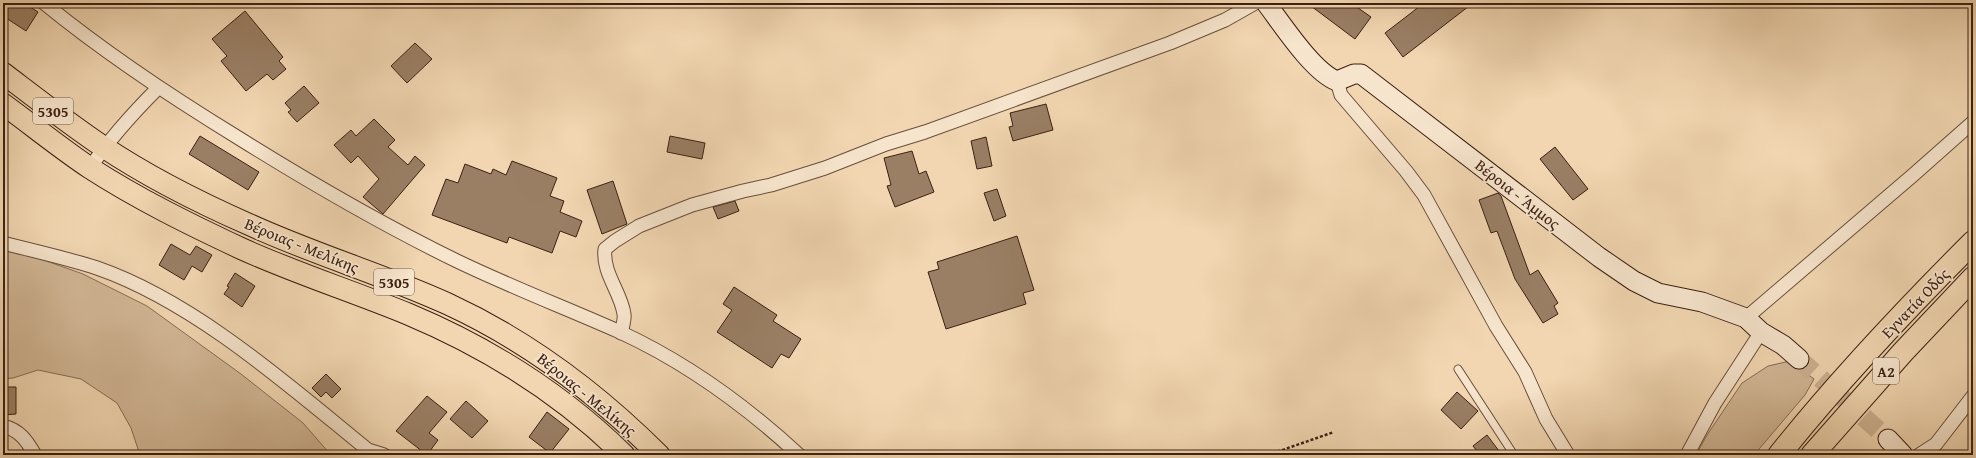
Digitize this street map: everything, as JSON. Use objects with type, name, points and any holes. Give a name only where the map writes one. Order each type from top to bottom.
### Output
[{"type":"highway","name":"Εγνατία Οδός","points":[[1779,455],[1821,404],[1882,337],[1973,242]]},
{"type":"highway","name":"Εγνατία Οδός","points":[[1812,455],[1898,358],[1973,278]]},
{"type":"main road","name":"Βέροιας - Μελίκης","points":[[3,73],[104,147],[168,184],[248,224],[415,290],[455,308],[510,336],[541,355],[600,400],[659,455]]},
{"type":"main road","name":"Βέροιας - Μελίκης","points":[[3,104],[90,168],[155,206],[241,248],[406,313],[468,341],[528,376],[590,423],[624,455]]},
{"type":"street","points":[[44,3],[89,39],[158,88],[317,188],[358,211],[459,262],[621,333],[663,354],[734,401],[799,455]]},
{"type":"street","points":[[621,333],[625,315],[604,258],[605,249],[639,226],[692,205],[771,185],[825,168],[886,144],[925,132],[1170,44],[1225,20],[1255,3]]},
{"type":"street","points":[[1266,3],[1318,68],[1328,77],[1337,81],[1341,95],[1406,171],[1424,195],[1496,326],[1525,372],[1546,419],[1568,455]]},
{"type":"street","name":"Βέροια - Άμμος","points":[[1337,81],[1354,74],[1361,74],[1372,80],[1599,257],[1634,281],[1658,293],[1702,302],[1746,318],[1761,332],[1783,345],[1798,359]]},
{"type":"street","points":[[90,168],[104,147],[127,119],[158,88]]},
{"type":"street","points":[[1746,318],[1973,122]]},
{"type":"street","points":[[3,243],[97,269],[140,287],[177,307],[254,358],[368,450],[384,455]]},
{"type":"street","points":[[1687,455],[1715,403],[1761,332]]},
{"type":"street","points":[[1919,455],[1936,444],[1973,396]]},
{"type":"street","points":[[3,426],[11,428],[26,438],[35,455]]},
{"type":"street","points":[[1888,439],[1903,455]]},
{"type":"lane","points":[[1458,369],[1514,455]]},
{"type":"path","points":[[1268,455],[1334,432]]},
{"type":"shaded area","points":[[3,249],[24,253],[83,274],[147,306],[241,374],[303,423],[331,455],[140,455],[131,428],[117,403],[81,379],[38,370],[13,378],[3,379]]},
{"type":"shaded area","points":[[1790,361],[1814,379],[1805,395],[1754,455],[1696,455],[1707,435],[1742,383],[1768,366]]},
{"type":"building","points":[[3,3],[24,3],[38,12],[26,31],[3,16]]},
{"type":"building","points":[[1307,3],[1351,3],[1371,17],[1355,39]]},
{"type":"building","points":[[1424,3],[1473,3],[1403,57],[1385,33]]},
{"type":"building","points":[[245,11],[283,57],[279,61],[286,69],[273,80],[267,74],[246,91],[221,61],[227,56],[212,39]]},
{"type":"building","points":[[415,43],[432,59],[407,83],[391,66]]},
{"type":"building","points":[[304,86],[319,103],[297,122],[288,112],[291,110],[285,103]]},
{"type":"building","points":[[1046,104],[1053,130],[1013,141],[1009,127],[1013,126],[1010,113]]},
{"type":"building","points":[[374,119],[395,140],[388,147],[408,165],[415,156],[425,165],[383,214],[363,197],[379,179],[358,156],[351,163],[334,145],[351,130],[356,136]]},
{"type":"building","points":[[200,136],[259,172],[248,190],[189,154]]},
{"type":"building","points":[[670,136],[705,143],[702,159],[667,152]]},
{"type":"building","points":[[986,137],[992,166],[977,169],[971,141]]},
{"type":"building","points":[[1555,147],[1588,189],[1573,200],[1540,159]]},
{"type":"building","points":[[912,151],[919,174],[926,171],[934,192],[895,207],[887,186],[891,185],[884,158]]},
{"type":"building","points":[[512,161],[557,178],[550,196],[564,201],[560,212],[582,221],[576,237],[560,231],[552,253],[509,237],[507,243],[432,215],[446,179],[458,183],[465,164],[491,174],[493,169],[506,175]]},
{"type":"building","points":[[613,181],[627,224],[602,234],[587,190]]},
{"type":"building","points":[[997,189],[1006,216],[994,221],[984,193]]},
{"type":"building","points":[[1498,193],[1501,196],[1530,275],[1538,270],[1558,303],[1554,306],[1558,314],[1543,323],[1515,279],[1497,231],[1491,233],[1479,200]]},
{"type":"building","points":[[735,201],[739,211],[718,219],[713,207]]},
{"type":"building","points":[[1017,236],[1034,290],[1023,293],[1026,304],[946,329],[928,272],[939,269],[937,262]]},
{"type":"building","points":[[171,244],[190,255],[196,246],[212,255],[202,272],[192,266],[184,280],[159,265]]},
{"type":"building","points":[[235,273],[255,286],[242,307],[224,294]]},
{"type":"building","points":[[734,287],[777,315],[773,321],[801,339],[789,358],[781,354],[772,368],[717,332],[732,310],[723,304]]},
{"type":"building","points":[[326,374],[341,389],[332,398],[326,392],[321,397],[312,388]]},
{"type":"building","points":[[3,387],[16,387],[16,414],[3,415]]},
{"type":"building","points":[[1457,392],[1478,411],[1461,429],[1441,410]]},
{"type":"building","points":[[427,396],[447,412],[429,433],[438,440],[427,455],[396,431]]},
{"type":"building","points":[[466,401],[488,421],[472,438],[450,419]]},
{"type":"building","points":[[547,412],[569,429],[550,453],[529,437]]},
{"type":"building","points":[[1487,435],[1502,455],[1480,455],[1473,446]]},
{"type":"tunnel","points":[[1799,359],[1888,439]]}]
